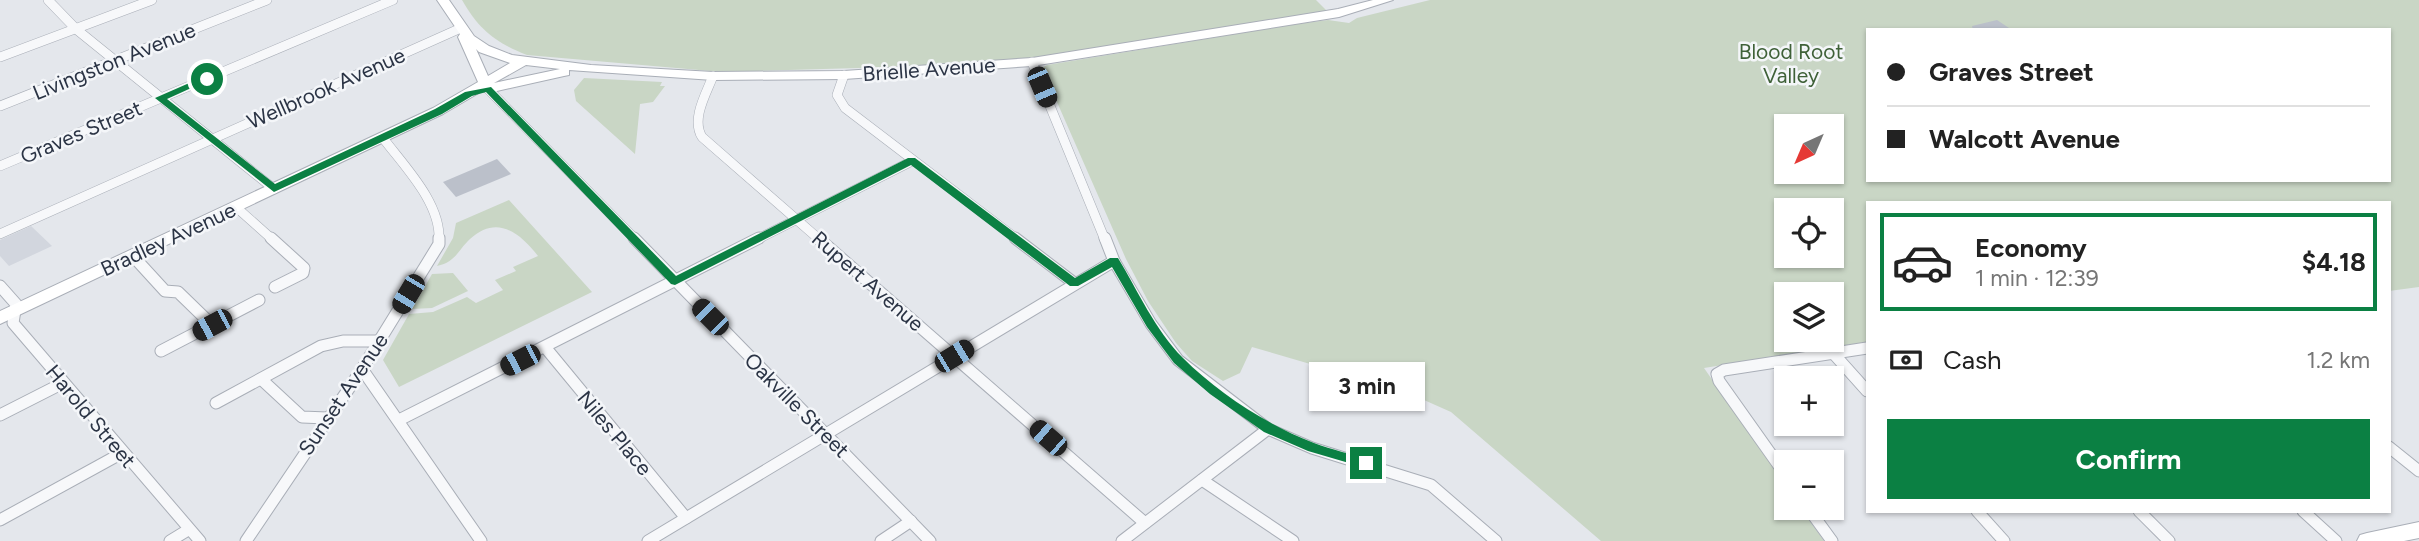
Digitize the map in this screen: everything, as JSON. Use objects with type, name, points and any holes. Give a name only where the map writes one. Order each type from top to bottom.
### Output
[{"type":"street","points":[[48,0],[76,29],[114,61],[274,189]]},
{"type":"street","points":[[0,57],[152,0]]},
{"type":"street","name":"Livingston Avenue","points":[[0,106],[267,0]]},
{"type":"street","name":"Graves Street","points":[[0,166],[393,0]]},
{"type":"street","name":"Brielle Avenue","points":[[443,0],[469,38],[484,49],[521,62],[713,76],[844,75],[1032,62],[1339,13],[1387,0]]},
{"type":"street","name":"Brielle Avenue","points":[[461,28],[486,86]]},
{"type":"street","name":"Wellbrook Avenue","points":[[0,233],[461,28]]},
{"type":"street","points":[[486,86],[521,62]]},
{"type":"street","points":[[1032,62],[1114,261],[1151,324],[1178,360],[1268,429],[1312,448],[1431,485],[1496,541]]},
{"type":"street","name":"Brielle Avenue","points":[[468,94],[486,86],[591,69]]},
{"type":"street","points":[[844,75],[837,94],[845,108],[1074,283]]},
{"type":"street","name":"Rupert Avenue","points":[[713,76],[698,116],[697,129],[702,137],[1145,523]]},
{"type":"street","name":"Oakville Street","points":[[486,86],[930,541]]},
{"type":"street","name":"Bradley Avenue","points":[[7,315],[383,138],[468,94]]},
{"type":"street","name":"Sunset Avenue","points":[[246,541],[362,369],[439,244],[440,226],[416,184],[383,138]]},
{"type":"street","points":[[400,421],[912,160]]},
{"type":"street","points":[[236,207],[305,270],[275,287]]},
{"type":"street","points":[[133,256],[165,292],[178,292],[212,325]]},
{"type":"street","points":[[648,541],[1114,261]]},
{"type":"street","name":"Harold Street","points":[[0,286],[16,304],[7,315],[13,324],[200,541]]},
{"type":"street","points":[[161,351],[259,300]]},
{"type":"street","points":[[216,403],[330,343],[379,341]]},
{"type":"street","name":"Niles Place","points":[[545,347],[686,518]]},
{"type":"street","points":[[1774,459],[1719,382],[1717,374],[1724,370],[1866,348]]},
{"type":"street","points":[[1833,353],[1866,390]]},
{"type":"street","points":[[362,369],[481,541]]},
{"type":"street","points":[[261,379],[302,418],[327,418]]},
{"type":"street","points":[[0,415],[63,383]]},
{"type":"street","points":[[1122,541],[1268,429]]},
{"type":"street","points":[[2391,449],[2419,471]]},
{"type":"street","points":[[0,520],[122,453]]},
{"type":"street","points":[[1202,480],[1293,541]]},
{"type":"street","points":[[1979,513],[2004,541]]},
{"type":"street","points":[[2141,513],[2169,541]]},
{"type":"street","points":[[2305,513],[2336,541]]},
{"type":"street","points":[[1817,520],[1832,541]]},
{"type":"street","points":[[881,541],[911,521]]},
{"type":"street","points":[[170,541],[188,530]]},
{"type":"street","points":[[2367,541],[2419,530]]},
{"type":"shaded area","points":[[31,226],[52,246],[9,266],[0,256],[0,240]]},
{"type":"green space","points":[[462,0],[1316,0],[1328,12],[1032,58],[929,66],[722,72],[527,55],[489,34],[475,20]]},
{"type":"green space","name":"Blood Root Valley","points":[[1430,0],[2419,0],[2419,287],[2391,291],[2391,201],[1866,201],[1866,342],[1844,346],[1844,282],[1774,282],[1774,352],[1804,352],[1704,368],[1774,468],[1774,520],[1809,520],[1824,541],[1601,541],[1451,412],[1406,392],[1252,347],[1240,373],[1223,381],[1192,361],[1176,343],[1148,301],[1126,259],[1042,68],[1047,65],[1328,20],[1349,23],[1357,18]]},
{"type":"green space","points":[[584,78],[662,82],[660,86],[665,86],[653,102],[640,104],[635,154],[576,101],[574,90]]},
{"type":"green space","points":[[509,200],[592,292],[399,387],[383,360],[409,314],[433,312],[467,297],[476,303],[503,290],[495,280],[516,271],[513,267],[538,256],[516,234],[499,227],[480,232],[448,262],[437,266],[453,238],[456,223]]},
{"type":"green space","points":[[453,273],[468,291],[432,308],[412,309],[432,274]]},
{"type":"building","points":[[1997,20],[2009,28],[1972,28]]},
{"type":"building","points":[[497,159],[511,174],[456,197],[443,182]]},
{"type":"route","points":[[207,79],[160,98],[274,189],[439,111],[468,94],[488,89],[675,282],[912,160],[1074,283],[1114,261],[1151,324],[1178,360],[1214,390],[1268,429],[1312,448],[1366,463]]}]
